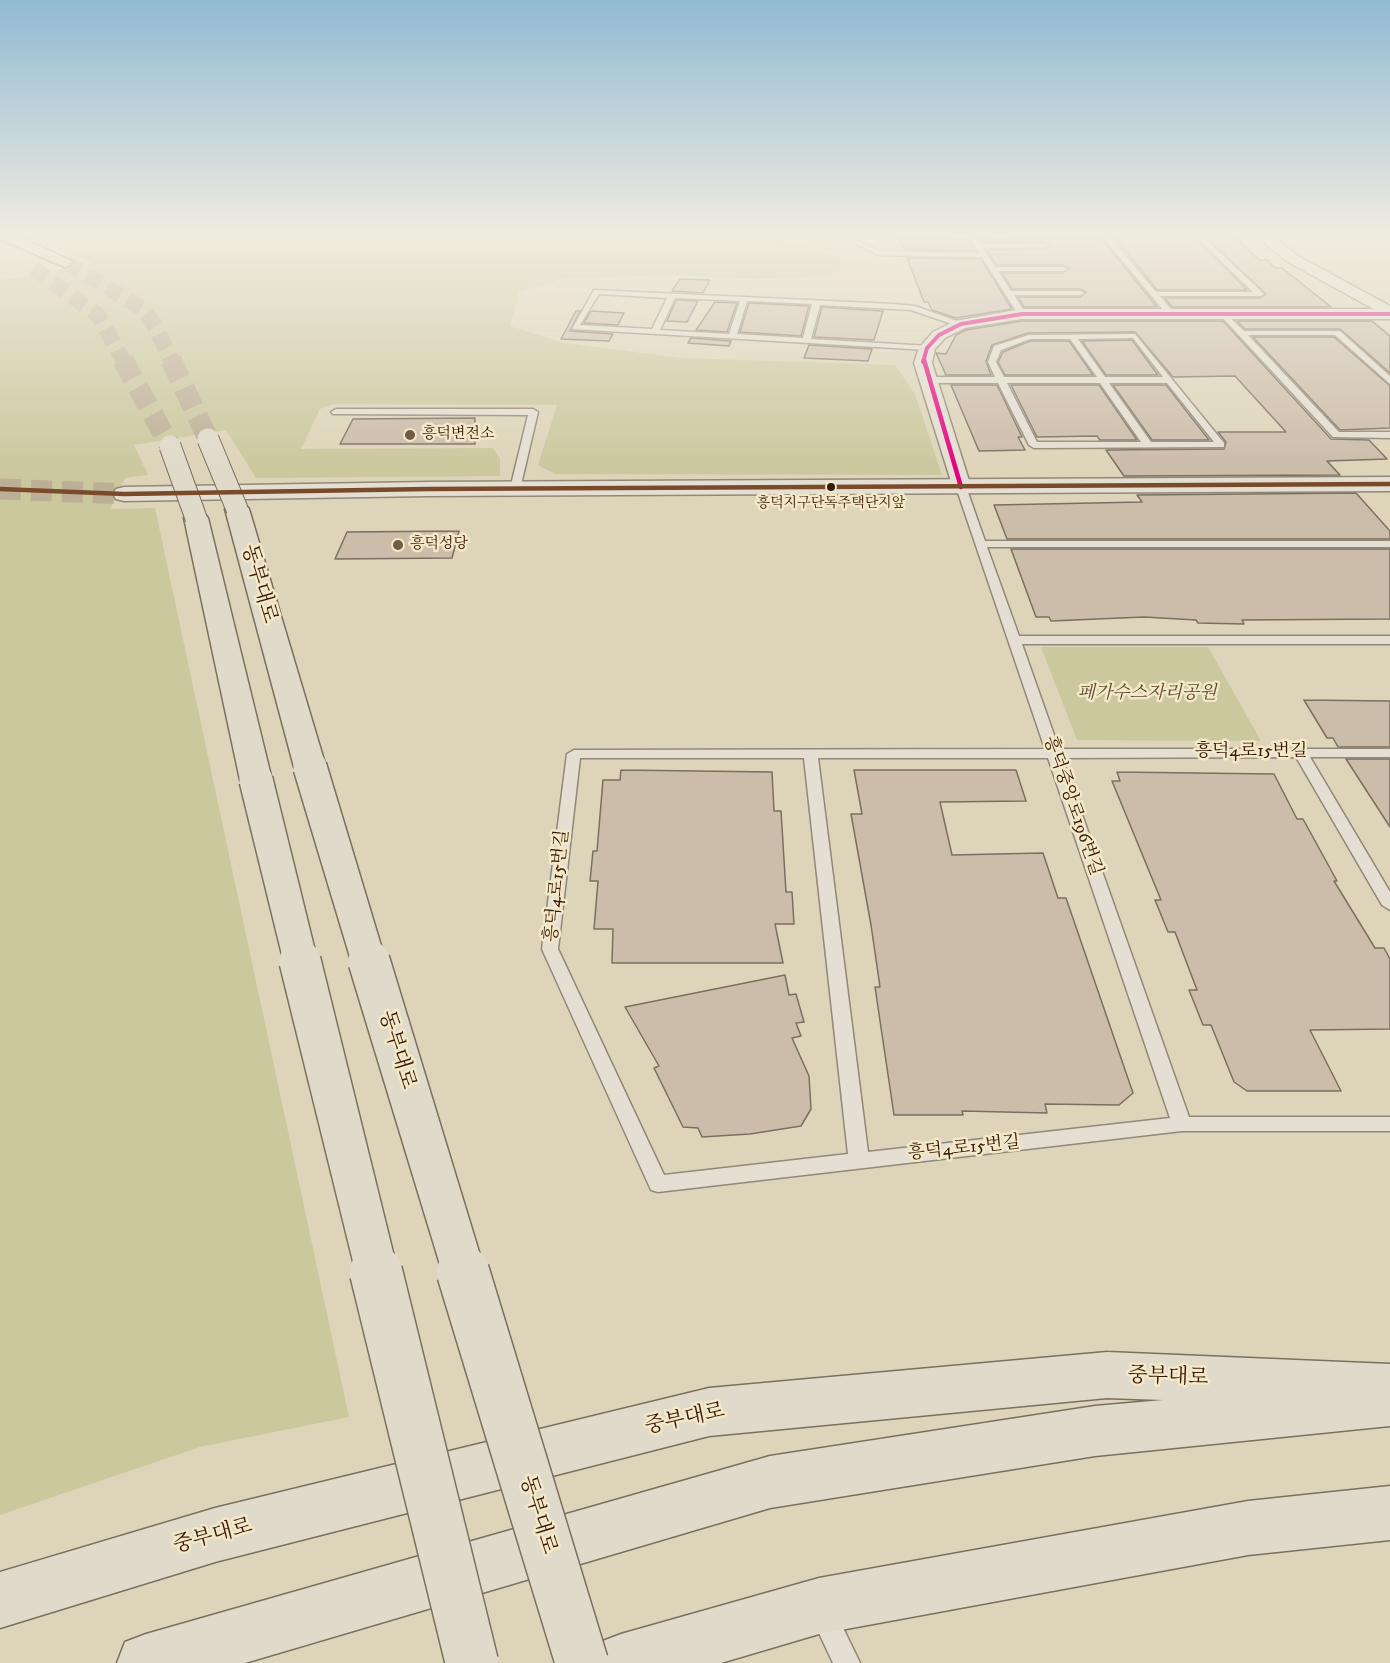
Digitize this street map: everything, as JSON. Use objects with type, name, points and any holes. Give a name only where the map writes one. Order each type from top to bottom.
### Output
[{"type":"main road","name":"동부대로","points":[[208,439],[237,509],[310,767],[582,1663]]},
{"type":"main road","points":[[170,446],[196,518],[256,780],[472,1663]]},
{"type":"main road","name":"중부대로","points":[[0,1600],[215,1535],[709,1412],[1107,1375],[1390,1387]]},
{"type":"main road","points":[[146,1663],[770,1482],[1095,1431],[1390,1404]]},
{"type":"main road","points":[[621,1663],[819,1606],[1248,1528],[1390,1514]]},
{"type":"street","points":[[962,487],[926,380],[923,363],[927,348],[939,335],[961,324],[1022,314],[1289,314]]},
{"type":"street","points":[[124,494],[515,489],[1390,484]]},
{"type":"lane","points":[[583,314],[575,327],[927,348]]},
{"type":"lane","points":[[655,331],[663,314]]},
{"type":"lane","points":[[732,336],[739,314]]},
{"type":"lane","points":[[807,340],[814,314]]},
{"type":"lane","points":[[929,314],[961,324]]},
{"type":"lane","points":[[1224,314],[1336,435],[1390,435]]},
{"type":"lane","points":[[1242,333],[1337,333],[1390,381]]},
{"type":"lane","points":[[1135,336],[1221,445],[1034,445],[992,362],[997,348],[1029,337],[1073,337],[1135,336]]},
{"type":"lane","points":[[1073,337],[1148,445]]},
{"type":"lane","points":[[926,380],[1169,380]]},
{"type":"lane","points":[[336,412],[533,412],[515,489]]},
{"type":"lane","name":"흥덕중앙로196번길","points":[[962,487],[1182,1124]]},
{"type":"lane","points":[[981,544],[1390,544]]},
{"type":"lane","points":[[1015,640],[1390,640]]},
{"type":"lane","points":[[1300,752],[1390,905]]},
{"type":"lane","points":[[810,753],[859,1161]]},
{"type":"lane","name":"흥덕4로15번길","points":[[1390,753],[573,754],[550,949],[658,1184],[1182,1124],[1390,1124]]},
{"type":"lane","points":[[819,1606],[847,1663]]},
{"type":"green space","points":[[0,314],[513,314],[510,326],[564,343],[681,358],[895,365],[915,394],[942,475],[555,474],[538,465],[557,405],[334,404],[320,409],[301,449],[493,448],[500,458],[500,476],[256,478],[226,430],[134,445],[148,475],[125,478],[110,509],[155,508],[349,1417],[200,1447],[0,1515]]},
{"type":"green space","name":"페가수스자리공원","points":[[1041,647],[1208,647],[1261,741],[1077,740]]},
{"type":"building","points":[[575,314],[579,314],[570,331],[613,334],[609,341],[561,339]]},
{"type":"building","points":[[589,314],[624,314],[618,325],[584,323]]},
{"type":"building","points":[[670,314],[691,314],[687,322],[667,321]]},
{"type":"building","points":[[707,314],[733,314],[727,332],[696,330]]},
{"type":"building","points":[[746,314],[807,314],[801,336],[740,332]]},
{"type":"building","points":[[820,314],[882,314],[874,340],[814,337]]},
{"type":"building","points":[[943,314],[983,314],[956,318]]},
{"type":"building","points":[[1022,321],[1223,321],[1331,439],[1369,440],[1387,459],[1327,461],[1340,475],[1124,476],[1106,450],[1224,449],[1226,442],[1218,432],[1286,432],[1235,376],[1173,377],[1135,332],[1028,333],[992,345],[986,361],[991,375],[946,375],[936,353],[946,354],[956,335],[966,330]]},
{"type":"building","points":[[1237,321],[1372,321],[1390,336],[1390,373],[1340,329],[1245,329]]},
{"type":"building","points":[[1253,337],[1334,337],[1390,386],[1390,428],[1340,430]]},
{"type":"building","points":[[691,338],[731,341],[729,346],[688,343]]},
{"type":"building","points":[[1132,340],[1158,375],[1106,375],[1082,341]]},
{"type":"building","points":[[1030,341],[1069,341],[1093,375],[1005,375],[998,362],[1003,352]]},
{"type":"building","points":[[809,345],[872,349],[868,361],[804,358]]},
{"type":"building","points":[[951,385],[997,385],[1022,437],[1018,437],[1025,450],[979,451]]},
{"type":"building","points":[[1011,385],[1099,385],[1137,440],[1100,440],[1097,436],[1037,437]]},
{"type":"building","points":[[1113,385],[1166,385],[1209,440],[1152,440]]},
{"type":"building","name":"흥덕변전소","points":[[475,418],[475,444],[340,444],[353,419]]},
{"type":"building","points":[[1356,493],[1390,531],[1390,539],[1007,539],[994,505],[1142,502],[1137,495]]},
{"type":"building","name":"흥덕성당","points":[[459,531],[452,558],[335,559],[347,532]]},
{"type":"building","points":[[1011,549],[1390,549],[1390,619],[1242,620],[1244,624],[1198,623],[1196,620],[1144,617],[1051,621],[1049,617],[1036,617]]},
{"type":"building","points":[[1304,700],[1390,701],[1390,747],[1338,747],[1333,738],[1327,738]]},
{"type":"building","points":[[1346,759],[1390,759],[1390,827]]},
{"type":"building","points":[[621,770],[772,772],[774,811],[781,811],[786,892],[792,892],[794,924],[775,924],[783,963],[612,963],[613,929],[594,929],[598,881],[590,881],[593,851],[597,851],[603,780],[620,780]]},
{"type":"building","points":[[854,770],[1016,770],[1026,801],[940,802],[952,855],[1043,853],[1058,898],[1066,898],[1133,1093],[1119,1105],[1045,1104],[1047,1113],[962,1111],[963,1115],[894,1115],[875,987],[880,987],[851,814],[862,814]]},
{"type":"building","points":[[1117,772],[1274,774],[1297,819],[1303,819],[1337,881],[1334,881],[1375,948],[1384,948],[1390,959],[1390,1029],[1310,1030],[1341,1091],[1247,1091],[1234,1082],[1211,1025],[1203,1025],[1189,990],[1197,990],[1175,932],[1168,932],[1155,900],[1161,900],[1112,781],[1120,781]]},
{"type":"building","points":[[785,975],[789,995],[796,994],[804,1022],[796,1023],[801,1036],[792,1038],[809,1076],[811,1109],[801,1126],[750,1134],[702,1137],[698,1128],[683,1127],[654,1068],[659,1066],[625,1007]]},
{"type":"tunnel","points":[[96,314],[124,362]]},
{"type":"tunnel","points":[[146,314],[156,328],[172,362]]},
{"type":"tunnel","points":[[123,360],[170,446]]},
{"type":"tunnel","points":[[171,360],[208,439]]},
{"type":"tunnel","points":[[0,489],[124,494]]},
{"type":"transit line","points":[[961,487],[923,363],[927,348],[939,335],[961,324],[1022,314],[1390,314]]},
{"type":"transit line","points":[[0,489],[124,494],[428,489],[1390,484]]},
{"type":"place","name":"흥덕변전소","points":[[410,435]]},
{"type":"place","name":"흥덕지구단독주택단지앞","points":[[831,487]]},
{"type":"place","name":"흥덕성당","points":[[398,545]]}]
